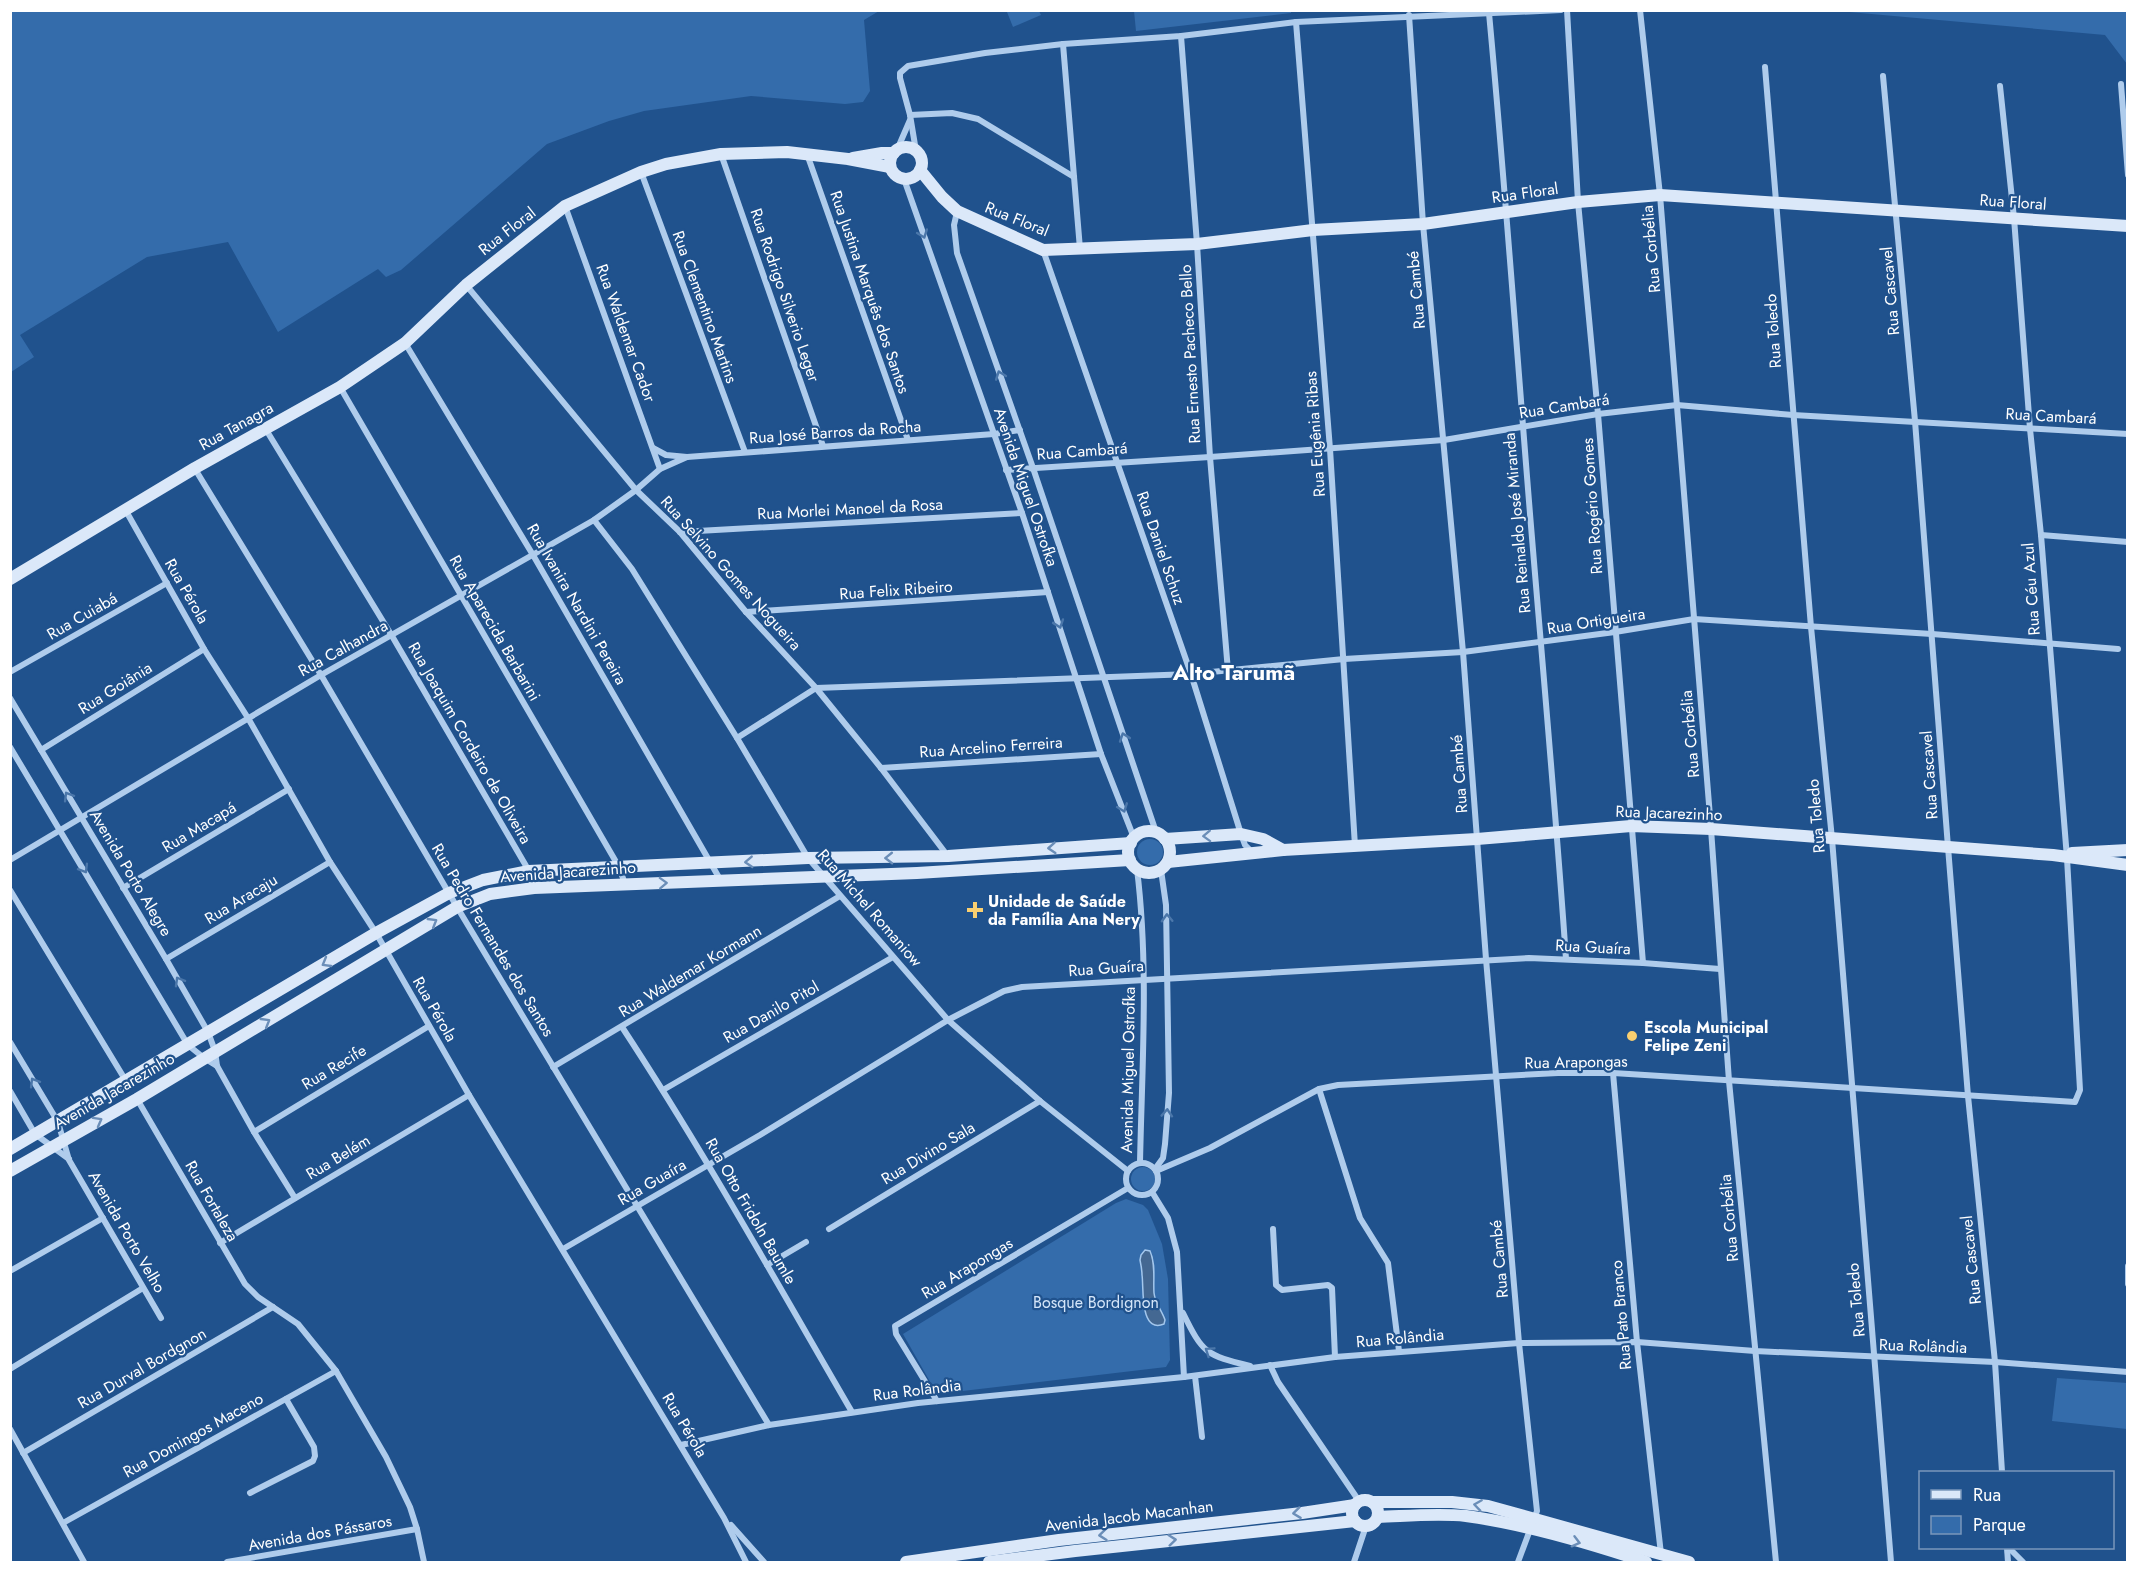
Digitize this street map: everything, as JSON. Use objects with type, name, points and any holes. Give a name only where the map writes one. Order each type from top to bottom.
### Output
[{"type":"street","points":[[910,117],[896,152],[890,160],[890,167],[895,175],[906,179],[915,176],[920,170],[921,160],[916,151],[910,117],[900,78],[900,73],[908,66],[985,53],[1063,44],[1181,36],[1296,22],[1409,15],[1562,10]]},
{"type":"street","name":"Rua Rogério Gomes","points":[[1567,10],[1578,202],[1598,414],[1642,963]]},
{"type":"street","name":"Rua Corbélia","points":[[1640,10],[1660,195],[1729,1081],[1776,1563]]},
{"type":"street","name":"Rua Reinaldo José Miranda","points":[[1489,13],[1508,212],[1566,959]]},
{"type":"street","name":"Rua Cambé","points":[[1409,15],[1423,224],[1463,652],[1486,959],[1519,1343],[1537,1510],[1533,1524]]},
{"type":"street","name":"Rua Eugênia Ribas","points":[[1296,22],[1330,449],[1356,846]]},
{"type":"street","name":"Rua Ernesto Pacheco Bello","points":[[1181,36],[1210,457],[1228,670]]},
{"type":"street","points":[[1063,44],[1080,249]]},
{"type":"street","name":"Rua Toledo","points":[[1765,67],[1811,627],[1832,839],[1891,1563]]},
{"type":"street","name":"Rua Cascavel","points":[[1883,76],[1915,421],[1968,1096],[1995,1362],[2002,1471]]},
{"type":"street","points":[[2121,84],[2127,175]]},
{"type":"street","name":"Rua Céu Azul","points":[[2000,86],[2014,218],[2067,855],[2080,1090]]},
{"type":"street","points":[[910,117],[952,113],[978,119],[1074,177]]},
{"type":"street","points":[[896,152],[906,148],[916,151]]},
{"type":"street","name":"Rua Floral","points":[[466,285],[565,206],[640,172],[666,164],[721,153],[768,151],[848,159],[890,167]]},
{"type":"street","name":"Rua Floral","points":[[848,159],[896,152]]},
{"type":"street","name":"Rua Rodrigo Silverio Leger","points":[[721,153],[823,446]]},
{"type":"street","name":"Rua Justina Marquês dos Santos","points":[[807,154],[908,440]]},
{"type":"street","name":"Rua Floral","points":[[920,170],[957,211],[1043,250],[1197,244],[1313,230],[1423,224],[1578,202],[1660,195],[2127,226]]},
{"type":"street","name":"Rua Clementino Martins","points":[[640,172],[745,452]]},
{"type":"street","name":"Rua Floral","points":[[906,179],[942,197]]},
{"type":"street","name":"Avenida Miguel Ostrofka","points":[[906,179],[1078,678],[1101,754],[1133,840]]},
{"type":"street","name":"Rua Waldemar Cador","points":[[565,206],[660,469]]},
{"type":"street","name":"Avenida Miguel Ostrofka","points":[[957,211],[954,225],[957,253],[1161,836]]},
{"type":"street","name":"Rua Daniel Schuz","points":[[1043,250],[1191,674],[1241,834],[1245,845],[1253,854]]},
{"type":"street","name":"Rua Tanagra","points":[[10,579],[195,468],[340,387],[405,343],[466,285]]},
{"type":"street","name":"Rua Selvino Gomes Nogueira","points":[[466,285],[636,490],[680,532],[746,612],[816,688],[948,856]]},
{"type":"street","name":"Rua Ivanira Nardini Pereira","points":[[405,343],[533,555],[721,881]]},
{"type":"street","name":"Rua Aparecida Barbarini","points":[[340,387],[619,867],[625,884]]},
{"type":"street","name":"Rua Cambará","points":[[1006,470],[1444,440],[1523,425],[1677,405],[1793,415],[2127,434]]},
{"type":"street","name":"Rua Joaquim Cordeiro de Oliveira","points":[[266,428],[530,871],[534,888]]},
{"type":"street","name":"Rua José Barros da Rocha","points":[[653,448],[666,455],[687,457],[994,434],[1020,430]]},
{"type":"street","name":"Rua Calhandra","points":[[10,860],[321,675],[594,520],[636,490],[660,469],[687,457]]},
{"type":"street","name":"Rua Pedro Fernandes dos Santos","points":[[195,468],[769,1425]]},
{"type":"street","name":"Rua Pérola","points":[[126,511],[204,649],[248,718],[330,862],[376,933],[469,1095],[724,1518],[746,1563]]},
{"type":"street","name":"Rua Morlei Manoel da Rosa","points":[[680,532],[1022,513]]},
{"type":"street","name":"Rua Michel Romaniow","points":[[594,520],[632,569],[738,738],[808,858],[948,1020],[1040,1101],[1128,1171]]},
{"type":"street","points":[[2041,535],[2127,542]]},
{"type":"street","name":"Rua Cuiabá","points":[[10,672],[167,583]]},
{"type":"street","name":"Rua Felix Ribeiro","points":[[746,612],[1048,592]]},
{"type":"street","name":"Rua Ortigueira","points":[[816,688],[1191,674],[1344,659],[1463,652],[1541,643],[1694,619],[1932,634],[2118,649]]},
{"type":"street","name":"Rua Goiânia","points":[[40,750],[204,649]]},
{"type":"street","points":[[738,738],[816,688]]},
{"type":"street","name":"Avenida Porto Alegre","points":[[10,698],[208,1032],[217,1066],[295,1198]]},
{"type":"street","name":"Avenida Porto Alegre","points":[[10,747],[189,1045],[217,1066]]},
{"type":"street","name":"Rua Arcelino Ferreira","points":[[881,768],[1101,754]]},
{"type":"street","name":"Rua Macapá","points":[[123,888],[289,789]]},
{"type":"street","name":"Rua Jacarezinho","points":[[1165,866],[1206,857],[1283,850],[1477,839],[1631,826],[1711,829],[2053,855],[2127,850]]},
{"type":"street","points":[[1144,832],[1161,836],[1170,850],[1165,866],[1149,873],[1134,865],[1129,850],[1133,840],[1144,832]]},
{"type":"street","name":"Rua Jacarezinho","points":[[1161,836],[1241,834],[1263,839],[1283,850]]},
{"type":"street","name":"Avenida Jacarezinho","points":[[10,1149],[376,933],[449,893],[483,880],[530,871],[808,858],[948,856],[1133,840]]},
{"type":"street","name":"Rua Jacarezinho","points":[[2067,855],[2127,865]]},
{"type":"street","name":"Rua Aracaju","points":[[166,959],[330,862]]},
{"type":"street","name":"Avenida Miguel Ostrofka","points":[[1134,865],[1140,896],[1145,1052],[1140,1163]]},
{"type":"street","name":"Avenida Jacarezinho","points":[[10,1171],[137,1099],[457,907],[490,894],[534,888],[1134,865]]},
{"type":"street","name":"Avenida Miguel Ostrofka","points":[[1155,1170],[1162,1158],[1169,1093],[1165,866]]},
{"type":"street","points":[[10,890],[126,1082]]},
{"type":"street","name":"Rua Waldemar Kormann","points":[[553,1067],[840,896]]},
{"type":"street","name":"Rua Danilo Pitol","points":[[663,1090],[893,957]]},
{"type":"street","name":"Rua Guaíra","points":[[563,1249],[948,1020],[993,996],[1013,989],[1486,959],[1566,959],[1720,969]]},
{"type":"street","name":"Rua Recife","points":[[254,1132],[429,1026]]},
{"type":"street","name":"Rua Otto Fridoln Baumle","points":[[622,1027],[708,1164],[852,1412]]},
{"type":"street","name":"Avenida Porto Velho","points":[[10,1042],[58,1122],[57,1143],[69,1160]]},
{"type":"street","name":"Rua Arapongas","points":[[1155,1170],[1210,1148],[1319,1089],[1338,1085],[1558,1073],[1613,1073],[2075,1102],[2080,1090]]},
{"type":"street","name":"Rua Pato Branco","points":[[1613,1073],[1637,1342],[1661,1554]]},
{"type":"street","points":[[1319,1089],[1360,1218],[1388,1263],[1399,1351]]},
{"type":"street","name":"Avenida Porto Velho","points":[[10,1091],[35,1134],[57,1143],[69,1160],[161,1318]]},
{"type":"street","name":"Rua Belém","points":[[220,1243],[469,1095]]},
{"type":"street","name":"Rua Fortaleza","points":[[137,1099],[244,1284],[298,1324],[336,1371],[386,1457],[410,1507],[424,1563]]},
{"type":"street","name":"Rua Divino Sala","points":[[829,1229],[1040,1101]]},
{"type":"street","points":[[1140,1163],[1148,1164],[1155,1170],[1158,1181],[1152,1192],[1139,1195],[1128,1188],[1126,1181],[1128,1171],[1132,1166],[1140,1163]]},
{"type":"street","name":"Rua Arapongas","points":[[937,1401],[896,1334],[895,1326],[1128,1188]]},
{"type":"street","points":[[1152,1192],[1168,1218],[1177,1252],[1184,1377]]},
{"type":"street","points":[[10,1271],[103,1218]]},
{"type":"street","points":[[1273,1229],[1276,1285],[1282,1290],[1328,1285],[1332,1288],[1335,1357]]},
{"type":"street","points":[[767,1265],[806,1242]]},
{"type":"street","points":[[2127,1266],[2127,1284]]},
{"type":"street","points":[[10,1369],[144,1288]]},
{"type":"street","name":"Rua Durval Bordgnon","points":[[23,1453],[273,1307]]},
{"type":"street","points":[[1182,1310],[1197,1343],[1203,1348],[1222,1359],[1256,1367]]},
{"type":"street","name":"Rua Rolândia","points":[[681,1446],[769,1425],[937,1401],[1195,1376],[1335,1357],[1519,1343],[1637,1342],[1755,1352],[1995,1362],[2127,1371]]},
{"type":"street","points":[[1270,1365],[1284,1391],[1357,1503]]},
{"type":"street","name":"Rua Domingos Maceno","points":[[63,1523],[336,1371]]},
{"type":"street","points":[[1195,1376],[1202,1437]]},
{"type":"street","points":[[250,1493],[313,1461],[315,1456],[314,1447],[286,1399]]},
{"type":"street","points":[[10,1430],[84,1563]]},
{"type":"street","points":[[1361,1523],[1352,1513],[1357,1503],[1366,1500],[1372,1502],[1452,1502],[1488,1506],[1619,1558],[1646,1563]]},
{"type":"street","points":[[1361,1523],[1374,1522],[1378,1517],[1377,1508],[1372,1502]]},
{"type":"street","name":"Avenida Jacob Macanhan","points":[[906,1563],[1059,1540],[1357,1503]]},
{"type":"street","points":[[1378,1517],[1465,1516],[1533,1524],[1661,1554],[1689,1563]]},
{"type":"street","name":"Rua Pérola","points":[[724,1518],[764,1563]]},
{"type":"street","points":[[1354,1563],[1361,1523]]},
{"type":"street","name":"Avenida Jacob Macanhan","points":[[989,1563],[1075,1551],[1361,1523]]},
{"type":"street","points":[[1518,1563],[1533,1524]]},
{"type":"street","name":"Avenida dos Pássaros","points":[[227,1563],[417,1529]]},
{"type":"street","points":[[2009,1549],[2023,1563]]},
{"type":"green space","points":[[11,10],[879,11],[864,20],[870,91],[863,102],[845,104],[751,96],[644,111],[609,121],[547,144],[401,270],[386,277],[378,269],[278,332],[228,242],[147,257],[20,335],[34,357],[11,372]]},
{"type":"green space","points":[[1039,11],[1041,15],[1013,27],[1007,12]]},
{"type":"green space","points":[[1134,11],[1291,11],[1291,13],[1136,31]]},
{"type":"green space","points":[[1838,11],[2127,11],[2127,64],[2105,35]]},
{"type":"green space","points":[[1150,839],[1159,843],[1163,852],[1159,861],[1150,865],[1141,861],[1137,852],[1141,843]]},
{"type":"green space","points":[[1143,1167],[1148,1168],[1154,1174],[1154,1184],[1148,1190],[1143,1191],[1138,1190],[1132,1184],[1131,1179],[1132,1174],[1138,1168]]},
{"type":"green space","name":"Bosque Bordignon","points":[[1126,1199],[1143,1205],[1148,1210],[1162,1244],[1168,1279],[1170,1360],[1166,1367],[937,1394],[903,1334]]},
{"type":"green space","points":[[2057,1378],[2127,1383],[2127,1429],[2052,1421]]},
{"type":"shaded area","points":[[1145,1250],[1150,1251],[1152,1256],[1155,1297],[1165,1320],[1164,1324],[1156,1325],[1150,1322],[1144,1308],[1140,1260]]},
{"type":"place","name":"Unidade de Saúde da Família Ana Nery","points":[[975,910]]},
{"type":"place","name":"Escola Municipal Felipe Zeni","points":[[1632,1036]]},
{"type":"district","name":"Alto Tarumã","points":[[1234,672]]}]
